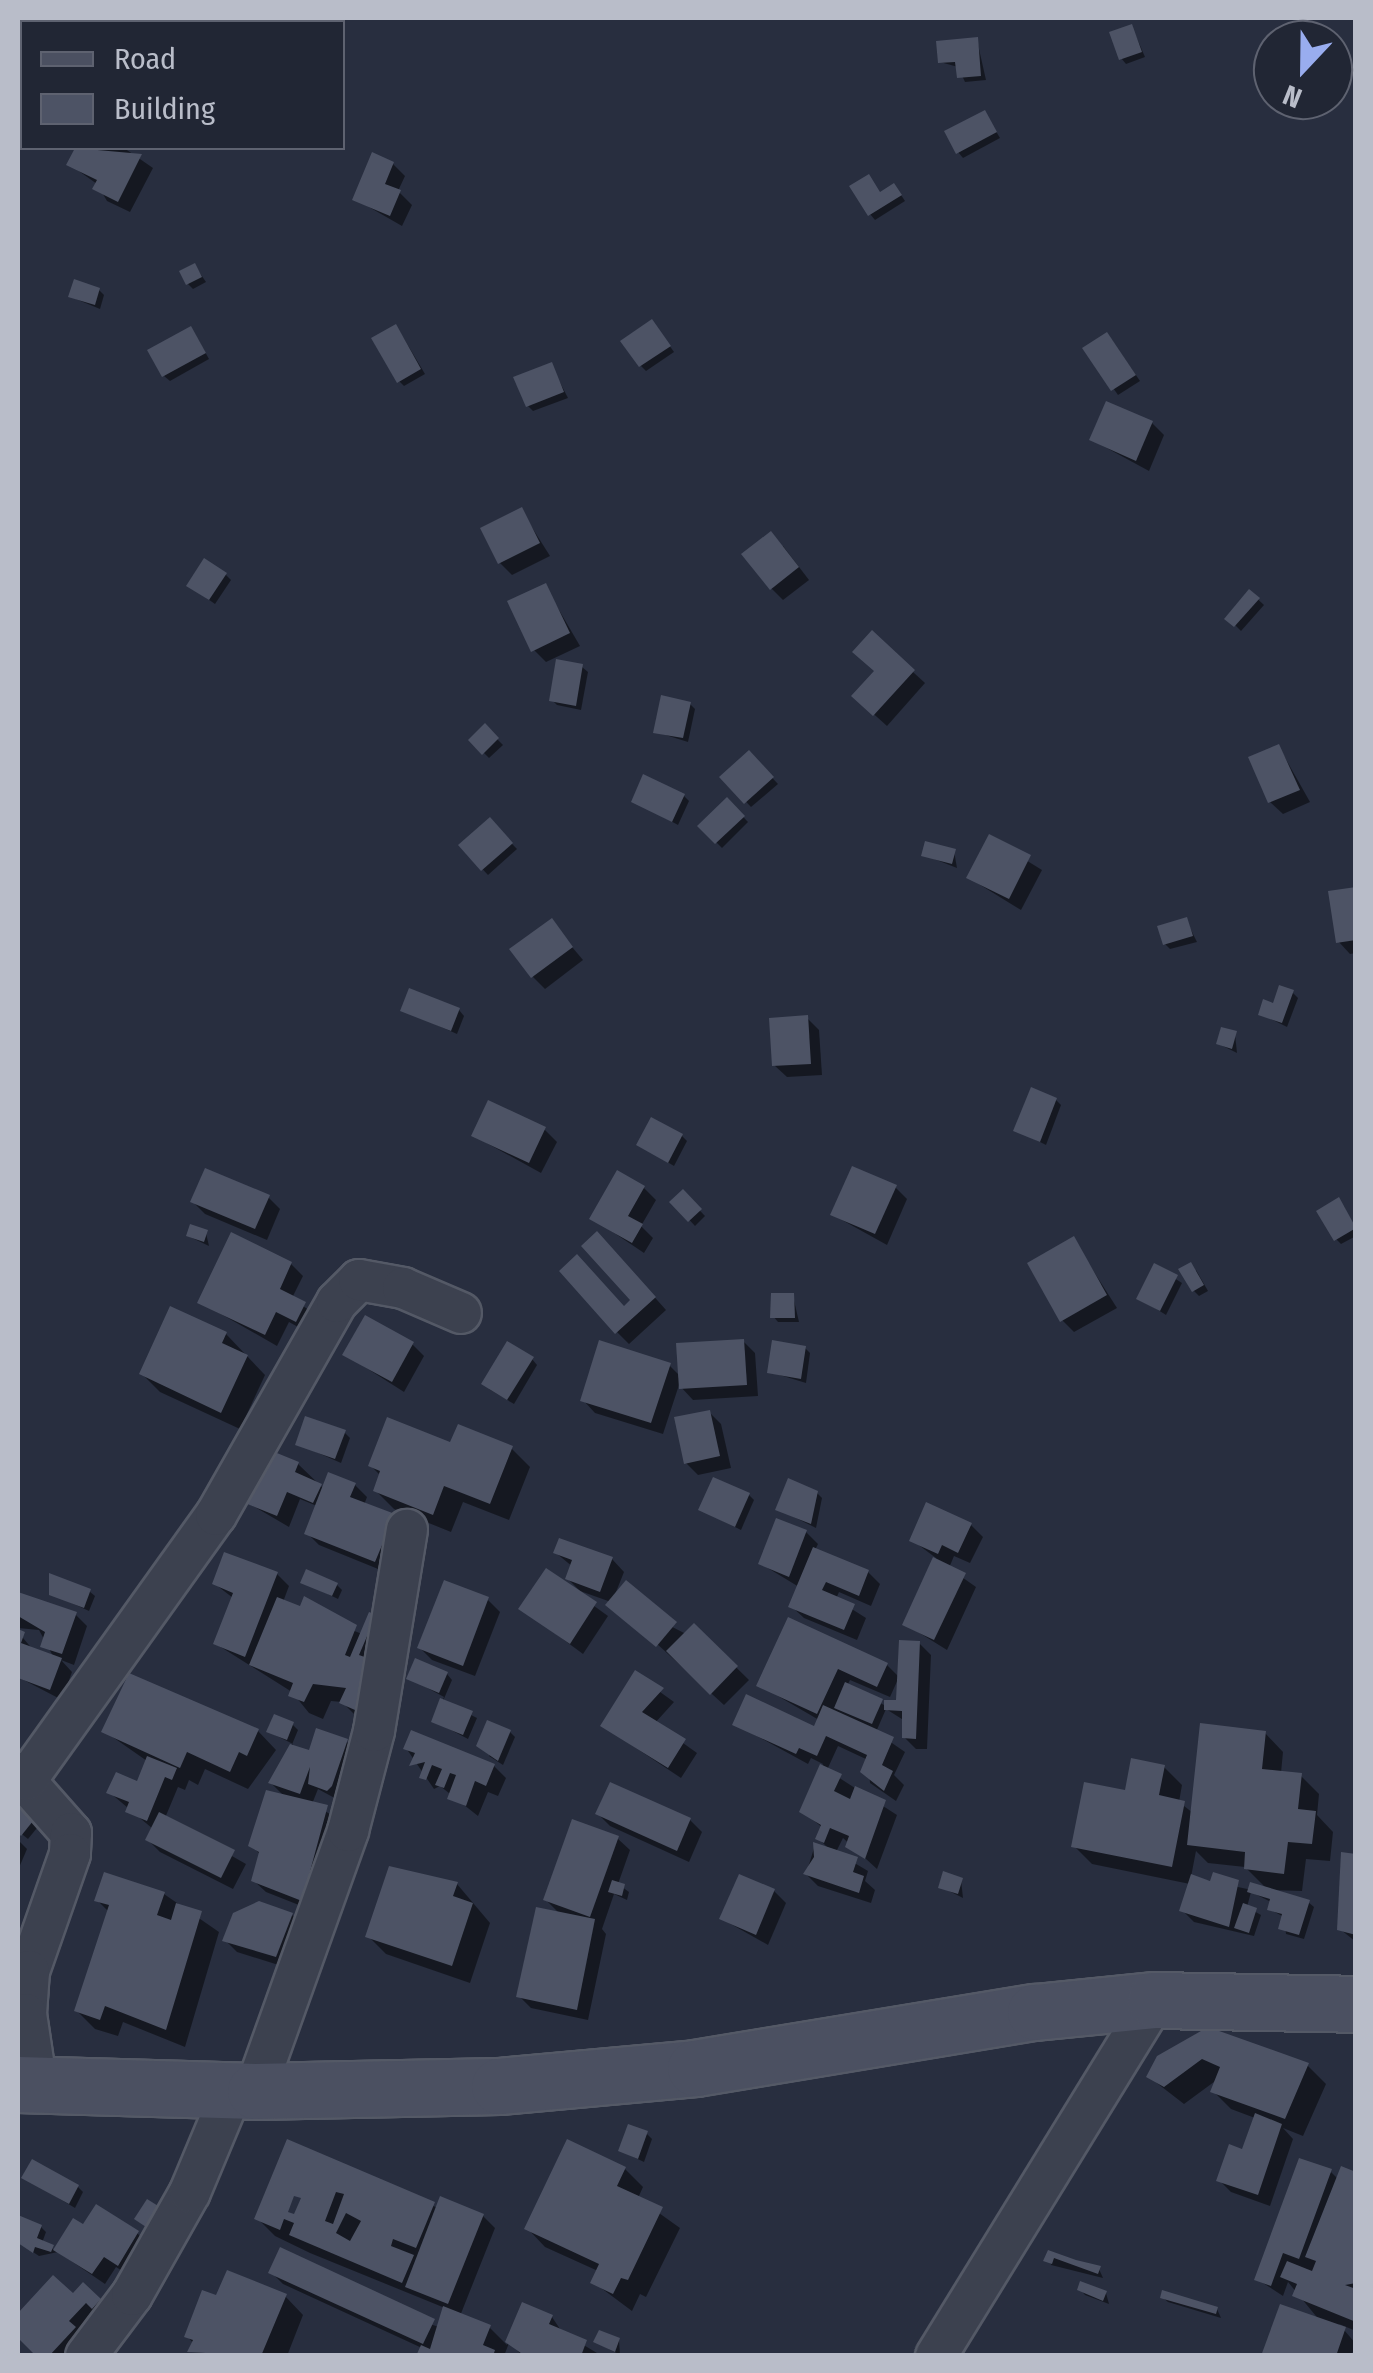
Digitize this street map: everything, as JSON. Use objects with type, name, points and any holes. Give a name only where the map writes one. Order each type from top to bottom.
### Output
[{"type":"street","points":[[461,1313],[403,1288],[359,1280],[337,1302],[216,1515],[22,1777],[71,1832],[70,1854],[29,1971],[27,2082],[244,2090],[499,2086],[695,2068],[1036,2012],[1155,2000],[1356,2004]]},
{"type":"street","points":[[86,2356],[132,2295],[244,2090],[348,1831],[374,1731],[407,1530]]},
{"type":"street","points":[[936,2356],[1155,2000]]},
{"type":"building","points":[[1132,24],[1142,52],[1119,60],[1109,32]]},
{"type":"building","points":[[978,37],[981,76],[957,78],[955,62],[938,63],[936,41]]},
{"type":"building","points":[[985,110],[997,132],[956,154],[944,131]]},
{"type":"building","points":[[74,150],[142,154],[118,202],[92,189],[97,180],[66,165]]},
{"type":"building","points":[[372,152],[394,162],[385,184],[401,190],[390,216],[352,200]]},
{"type":"building","points":[[869,174],[880,192],[894,183],[902,195],[868,216],[849,186]]},
{"type":"building","points":[[195,263],[202,277],[186,285],[179,271]]},
{"type":"building","points":[[74,279],[100,288],[95,305],[68,297]]},
{"type":"building","points":[[652,319],[671,346],[639,367],[620,341]]},
{"type":"building","points":[[396,324],[421,369],[397,383],[371,338]]},
{"type":"building","points":[[191,326],[206,353],[162,377],[147,350]]},
{"type":"building","points":[[1107,332],[1136,375],[1111,391],[1082,348]]},
{"type":"building","points":[[552,362],[564,392],[526,407],[513,377]]},
{"type":"building","points":[[1106,401],[1153,421],[1136,461],[1089,440]]},
{"type":"building","points":[[522,507],[540,543],[498,564],[480,528]]},
{"type":"building","points":[[771,531],[799,567],[770,590],[741,554]]},
{"type":"building","points":[[204,558],[227,573],[209,600],[186,586]]},
{"type":"building","points":[[546,583],[570,633],[531,652],[507,601]]},
{"type":"building","points":[[1249,589],[1260,598],[1234,627],[1224,619]]},
{"type":"building","points":[[872,630],[915,670],[873,716],[851,696],[874,671],[852,652]]},
{"type":"building","points":[[556,659],[583,664],[576,706],[549,701]]},
{"type":"building","points":[[661,695],[691,702],[683,738],[653,733]]},
{"type":"building","points":[[485,723],[499,738],[482,755],[468,740]]},
{"type":"building","points":[[1279,744],[1300,790],[1268,803],[1248,757]]},
{"type":"building","points":[[749,750],[774,777],[744,804],[719,777]]},
{"type":"building","points":[[643,774],[685,794],[672,822],[631,802]]},
{"type":"building","points":[[727,797],[745,816],[715,844],[697,826]]},
{"type":"building","points":[[490,817],[513,843],[481,871],[458,845]]},
{"type":"building","points":[[989,834],[1031,855],[1009,899],[966,878]]},
{"type":"building","points":[[925,841],[956,849],[952,864],[921,856]]},
{"type":"building","points":[[1356,887],[1356,940],[1336,943],[1328,891]]},
{"type":"building","points":[[1187,917],[1193,936],[1163,945],[1157,926]]},
{"type":"building","points":[[552,918],[573,947],[531,978],[509,949]]},
{"type":"building","points":[[1279,985],[1294,990],[1282,1023],[1258,1015],[1263,999],[1273,1003]]},
{"type":"building","points":[[409,988],[460,1008],[451,1031],[400,1011]]},
{"type":"building","points":[[808,1015],[811,1064],[772,1066],[769,1018]]},
{"type":"building","points":[[1221,1027],[1237,1031],[1232,1049],[1216,1044]]},
{"type":"building","points":[[1031,1087],[1057,1098],[1040,1142],[1013,1131]]},
{"type":"building","points":[[488,1100],[546,1127],[529,1163],[471,1136]]},
{"type":"building","points":[[651,1117],[683,1134],[668,1163],[636,1145]]},
{"type":"building","points":[[852,1166],[897,1185],[875,1234],[830,1215]]},
{"type":"building","points":[[205,1168],[270,1195],[255,1229],[190,1202]]},
{"type":"building","points":[[617,1170],[645,1186],[628,1216],[643,1224],[632,1243],[589,1219]]},
{"type":"building","points":[[683,1189],[702,1209],[688,1222],[669,1202]]},
{"type":"building","points":[[1339,1197],[1356,1228],[1334,1241],[1316,1211]]},
{"type":"building","points":[[190,1224],[208,1230],[204,1242],[186,1236]]},
{"type":"building","points":[[597,1231],[656,1297],[615,1334],[559,1271],[577,1254],[624,1306],[630,1300],[581,1246]]},
{"type":"building","points":[[231,1232],[292,1262],[280,1289],[306,1302],[296,1322],[276,1312],[265,1335],[197,1303]]},
{"type":"building","points":[[1074,1236],[1107,1295],[1060,1322],[1027,1263]]},
{"type":"building","points":[[1191,1262],[1204,1285],[1192,1292],[1178,1269]]},
{"type":"building","points":[[1154,1263],[1178,1275],[1160,1311],[1136,1299]]},
{"type":"building","points":[[771,1293],[794,1293],[795,1318],[770,1318]]},
{"type":"building","points":[[170,1306],[227,1332],[222,1343],[248,1355],[221,1413],[139,1374]]},
{"type":"building","points":[[365,1315],[414,1342],[392,1382],[342,1355]]},
{"type":"building","points":[[744,1339],[747,1385],[679,1389],[676,1343]]},
{"type":"building","points":[[599,1340],[671,1363],[651,1423],[580,1401]]},
{"type":"building","points":[[772,1340],[806,1346],[801,1379],[767,1373]]},
{"type":"building","points":[[507,1341],[534,1357],[507,1400],[481,1384]]},
{"type":"building","points":[[710,1410],[720,1456],[684,1464],[674,1417]]},
{"type":"building","points":[[305,1416],[346,1430],[335,1459],[295,1445]]},
{"type":"building","points":[[387,1417],[450,1442],[458,1424],[513,1446],[490,1504],[444,1486],[433,1515],[373,1491],[380,1471],[368,1466]]},
{"type":"building","points":[[267,1449],[299,1462],[295,1472],[322,1484],[313,1503],[287,1492],[277,1516],[245,1503]]},
{"type":"building","points":[[328,1472],[356,1483],[350,1497],[395,1514],[375,1562],[304,1534]]},
{"type":"building","points":[[713,1477],[750,1493],[735,1527],[698,1510]]},
{"type":"building","points":[[788,1478],[818,1491],[811,1524],[775,1510]]},
{"type":"building","points":[[926,1502],[972,1523],[958,1553],[942,1545],[938,1554],[909,1541]]},
{"type":"building","points":[[776,1518],[807,1530],[789,1577],[758,1564]]},
{"type":"building","points":[[559,1538],[613,1557],[600,1592],[565,1579],[572,1560],[553,1553]]},
{"type":"building","points":[[813,1547],[869,1570],[859,1596],[826,1582],[822,1590],[855,1604],[844,1630],[788,1607]]},
{"type":"building","points":[[224,1552],[278,1572],[245,1657],[213,1644],[233,1593],[212,1584]]},
{"type":"building","points":[[933,1557],[966,1573],[934,1640],[902,1625]]},
{"type":"building","points":[[546,1568],[597,1602],[570,1644],[518,1609]]},
{"type":"building","points":[[306,1569],[338,1583],[332,1596],[300,1583]]},
{"type":"building","points":[[49,1573],[91,1589],[84,1608],[49,1595]]},
{"type":"building","points":[[444,1580],[489,1597],[463,1666],[417,1648]]},
{"type":"building","points":[[626,1580],[677,1622],[656,1647],[605,1605]]},
{"type":"building","points":[[18,1592],[77,1612],[62,1654],[40,1647],[45,1632],[18,1616]]},
{"type":"building","points":[[304,1596],[357,1625],[345,1655],[350,1657],[369,1612],[386,1619],[377,1638],[368,1634],[359,1655],[376,1661],[355,1710],[339,1703],[346,1688],[313,1684],[304,1702],[288,1696],[293,1683],[249,1665],[277,1597],[300,1606]]},
{"type":"building","points":[[788,1617],[888,1663],[877,1687],[838,1669],[817,1714],[756,1686]]},
{"type":"building","points":[[694,1623],[738,1666],[710,1695],[666,1651]]},
{"type":"building","points":[[18,1629],[25,1632],[21,1643],[62,1658],[50,1690],[18,1678]]},
{"type":"building","points":[[899,1640],[920,1641],[916,1739],[902,1738],[902,1711],[884,1710],[884,1700],[896,1700]]},
{"type":"building","points":[[415,1658],[448,1672],[439,1693],[406,1679]]},
{"type":"building","points":[[635,1670],[664,1688],[642,1712],[686,1739],[668,1768],[600,1726]]},
{"type":"building","points":[[129,1673],[259,1729],[247,1756],[239,1752],[230,1772],[187,1752],[180,1768],[101,1732]]},
{"type":"building","points":[[845,1682],[883,1699],[872,1724],[834,1708]]},
{"type":"building","points":[[746,1694],[814,1726],[823,1705],[894,1737],[882,1765],[893,1771],[884,1791],[860,1772],[867,1755],[826,1736],[817,1756],[799,1748],[796,1754],[732,1725]]},
{"type":"building","points":[[440,1698],[473,1711],[463,1735],[431,1722]]},
{"type":"building","points":[[274,1714],[294,1722],[287,1740],[266,1732]]},
{"type":"building","points":[[487,1720],[511,1730],[498,1761],[476,1746]]},
{"type":"building","points":[[1200,1723],[1266,1731],[1262,1769],[1302,1773],[1298,1809],[1316,1811],[1312,1844],[1288,1842],[1284,1874],[1244,1869],[1245,1852],[1187,1845]]},
{"type":"building","points":[[316,1728],[348,1739],[332,1786],[327,1791],[308,1784],[310,1767],[300,1794],[268,1783],[290,1744],[309,1750]]},
{"type":"building","points":[[411,1730],[495,1764],[486,1786],[475,1781],[466,1806],[447,1799],[456,1775],[450,1773],[444,1788],[435,1785],[442,1769],[432,1765],[426,1780],[419,1778],[425,1762],[409,1766],[415,1753],[403,1749]]},
{"type":"building","points":[[147,1756],[177,1768],[172,1780],[165,1777],[147,1821],[125,1812],[129,1802],[106,1793],[116,1772],[137,1781]]},
{"type":"building","points":[[1131,1758],[1165,1765],[1159,1795],[1185,1801],[1172,1867],[1071,1847],[1084,1782],[1125,1790]]},
{"type":"building","points":[[820,1764],[842,1774],[834,1791],[850,1799],[855,1786],[886,1800],[865,1859],[845,1847],[849,1836],[830,1828],[824,1843],[815,1839],[821,1825],[799,1812]]},
{"type":"building","points":[[610,1782],[691,1818],[677,1851],[595,1814]]},
{"type":"building","points":[[266,1790],[328,1805],[302,1901],[251,1881],[259,1852],[248,1846]]},
{"type":"building","points":[[18,1798],[41,1811],[21,1836],[18,1833]]},
{"type":"building","points":[[159,1812],[235,1850],[221,1878],[145,1840]]},
{"type":"building","points":[[572,1819],[619,1836],[590,1917],[543,1900]]},
{"type":"building","points":[[813,1842],[858,1857],[853,1872],[864,1876],[859,1893],[803,1874],[814,1857]]},
{"type":"building","points":[[1341,1852],[1356,1854],[1356,1935],[1337,1930]]},
{"type":"building","points":[[389,1866],[458,1882],[453,1896],[473,1903],[452,1966],[365,1937]]},
{"type":"building","points":[[943,1871],[963,1878],[958,1894],[938,1888]]},
{"type":"building","points":[[104,1872],[165,1892],[157,1915],[171,1920],[176,1903],[202,1911],[166,2030],[105,2006],[100,2020],[74,2011],[109,1905],[94,1901]]},
{"type":"building","points":[[1213,1872],[1239,1880],[1229,1927],[1179,1911],[1191,1874],[1210,1881]]},
{"type":"building","points":[[739,1874],[775,1889],[756,1935],[719,1919]]},
{"type":"building","points":[[612,1880],[625,1884],[622,1896],[608,1892]]},
{"type":"building","points":[[1250,1882],[1310,1900],[1299,1935],[1278,1929],[1282,1914],[1267,1910],[1270,1899],[1247,1892]]},
{"type":"building","points":[[259,1901],[293,1913],[276,1957],[222,1941],[233,1913]]},
{"type":"building","points":[[1243,1903],[1257,1908],[1249,1933],[1234,1928]]},
{"type":"building","points":[[536,1907],[595,1919],[577,2010],[516,1997]]},
{"type":"building","points":[[1208,2027],[1309,2063],[1285,2119],[1210,2092],[1220,2067],[1202,2059],[1164,2087],[1146,2077],[1157,2056]]},
{"type":"building","points":[[1255,2113],[1282,2124],[1258,2195],[1216,2181],[1229,2144],[1242,2149]]},
{"type":"building","points":[[628,2124],[648,2131],[638,2159],[618,2151]]},
{"type":"building","points":[[287,2139],[435,2202],[416,2248],[393,2239],[391,2246],[414,2255],[402,2283],[289,2235],[294,2223],[284,2219],[280,2230],[254,2219]],"holes":[[[336,2192],[344,2194],[333,2224],[325,2221]],[[294,2196],[301,2198],[294,2214],[288,2212]],[[346,2213],[361,2221],[350,2241],[336,2233]]]},
{"type":"building","points":[[567,2139],[626,2167],[617,2186],[663,2207],[628,2280],[621,2278],[613,2294],[590,2283],[599,2264],[524,2229]]},
{"type":"building","points":[[1299,2158],[1332,2169],[1299,2259],[1283,2253],[1271,2286],[1254,2280]]},
{"type":"building","points":[[32,2159],[79,2185],[69,2204],[21,2178]]},
{"type":"building","points":[[1341,2166],[1356,2172],[1356,2283],[1345,2285],[1356,2289],[1356,2322],[1292,2296],[1297,2284],[1280,2277],[1287,2261],[1312,2271],[1316,2261],[1305,2257]]},
{"type":"building","points":[[440,2196],[484,2214],[448,2304],[405,2287]]},
{"type":"building","points":[[147,2199],[163,2209],[149,2229],[134,2219]]},
{"type":"building","points":[[96,2204],[139,2231],[118,2266],[104,2257],[92,2274],[53,2250],[73,2218],[83,2224]]},
{"type":"building","points":[[18,2215],[42,2225],[37,2238],[54,2245],[51,2252],[35,2247],[33,2253],[18,2243]]},
{"type":"building","points":[[280,2247],[435,2319],[423,2344],[268,2273]]},
{"type":"building","points":[[1048,2250],[1101,2266],[1098,2274],[1054,2258],[1052,2264],[1043,2261]]},
{"type":"building","points":[[227,2270],[287,2294],[261,2356],[187,2352],[193,2340],[184,2337],[202,2290],[216,2295]]},
{"type":"building","points":[[53,2275],[73,2293],[83,2282],[101,2299],[92,2309],[86,2303],[69,2321],[76,2327],[49,2356],[36,2356],[18,2338],[18,2313]]},
{"type":"building","points":[[1080,2281],[1107,2291],[1103,2301],[1077,2290]]},
{"type":"building","points":[[1162,2290],[1218,2307],[1216,2314],[1160,2298]]},
{"type":"building","points":[[522,2302],[553,2315],[549,2324],[587,2340],[581,2356],[525,2356],[505,2342]]},
{"type":"building","points":[[1280,2304],[1346,2327],[1336,2356],[1261,2356]]},
{"type":"building","points":[[443,2306],[491,2325],[483,2345],[495,2350],[493,2356],[416,2356],[421,2345],[430,2349]]},
{"type":"building","points":[[599,2330],[620,2338],[615,2352],[593,2342]]}]
